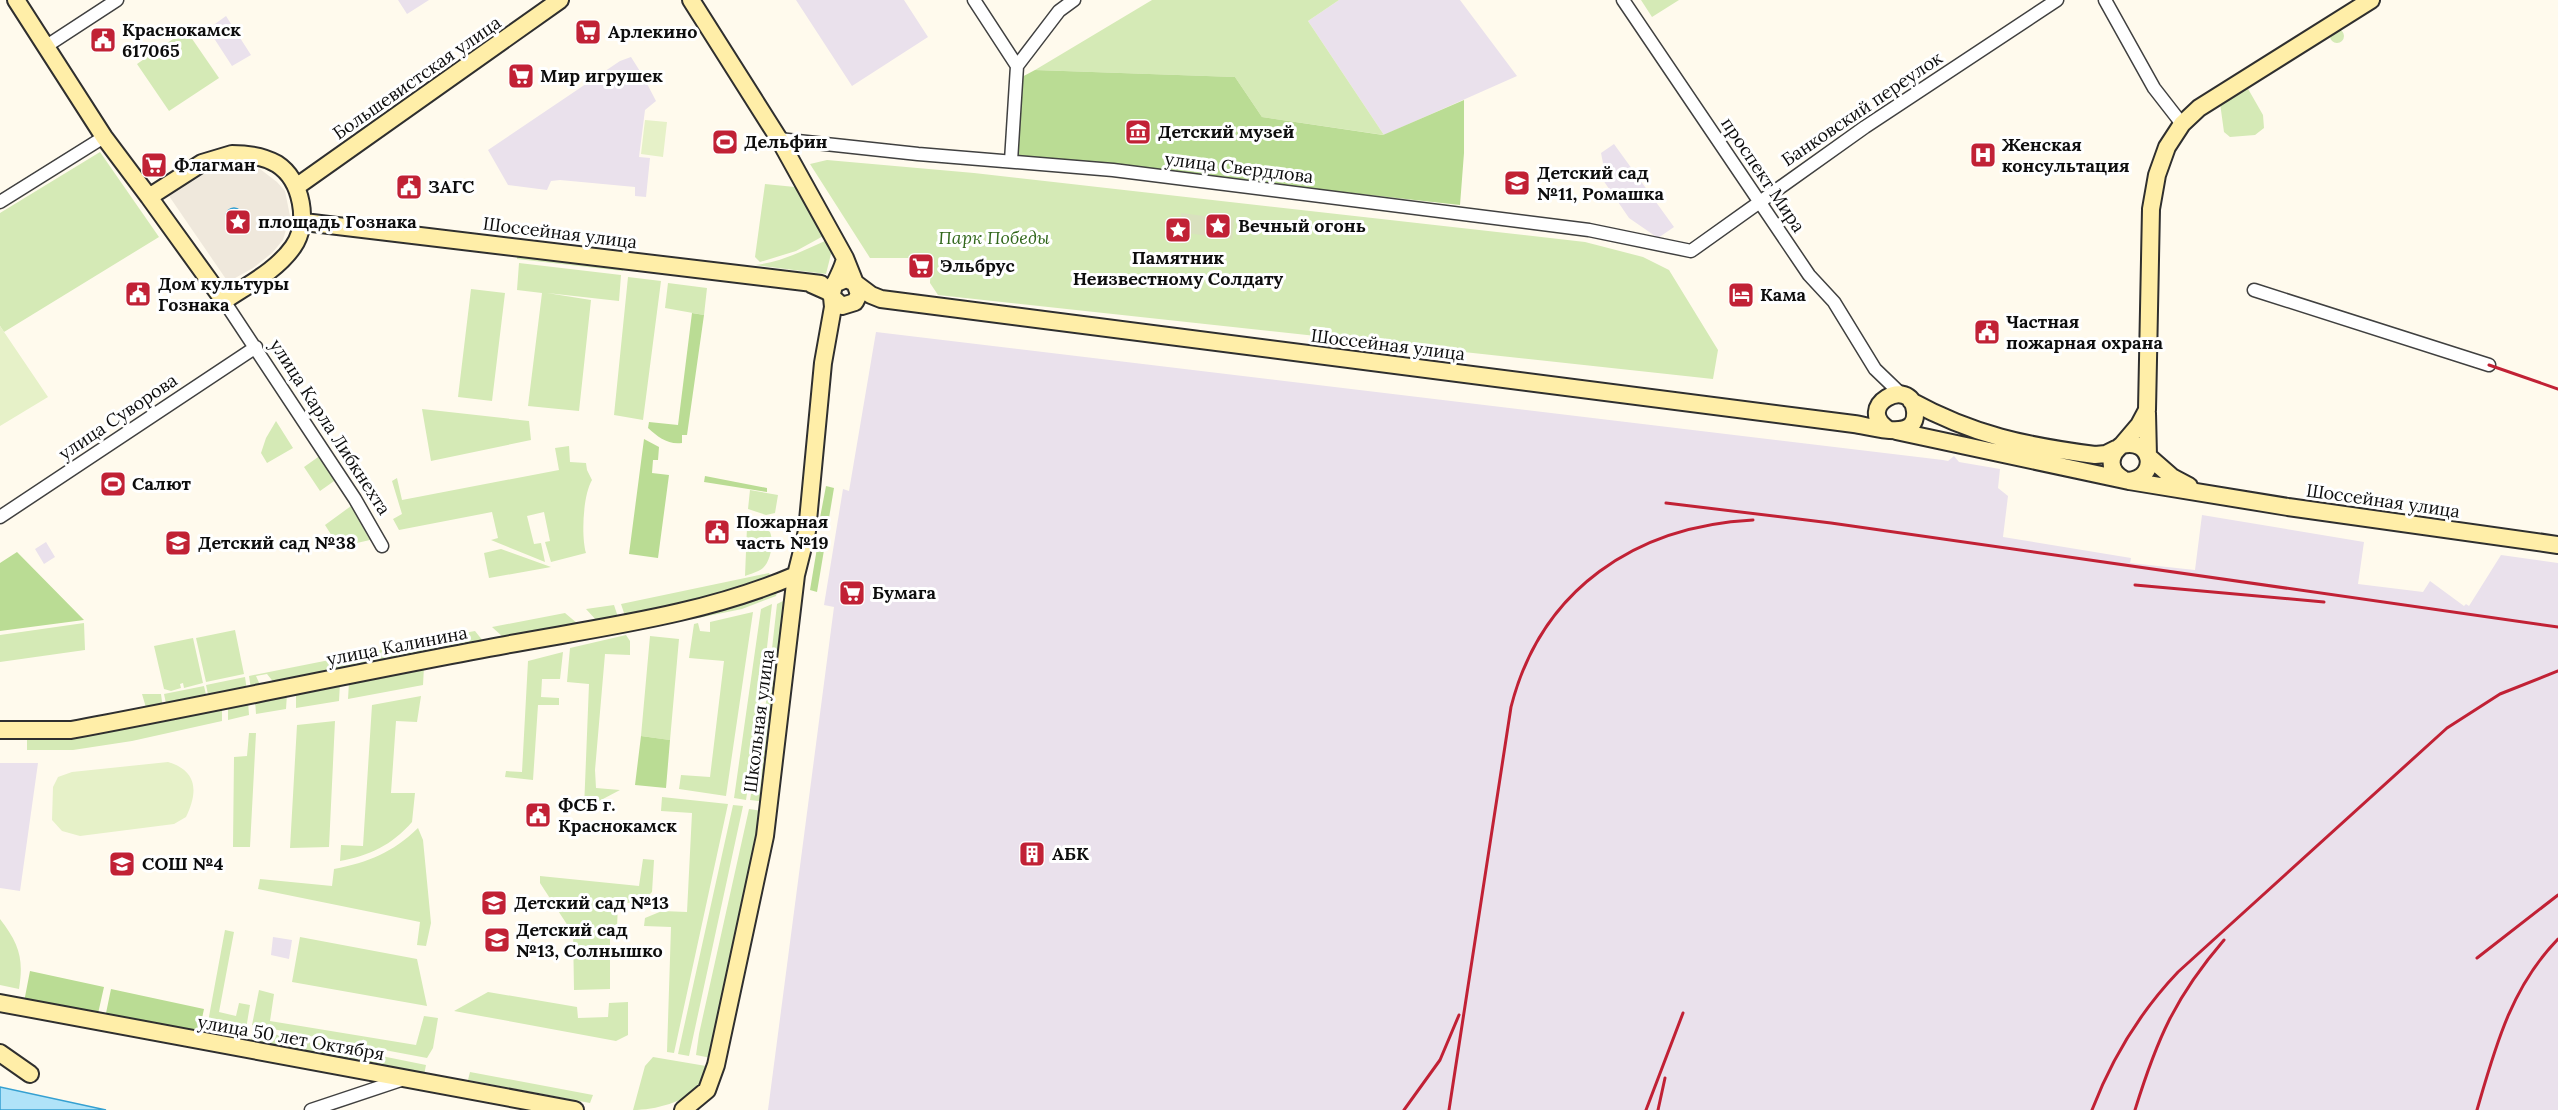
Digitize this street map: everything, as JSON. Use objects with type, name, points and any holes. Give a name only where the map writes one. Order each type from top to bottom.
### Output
[{"type":"main road","points":[[16,0],[104,137],[224,301],[276,267],[295,245],[304,222],[296,188],[279,165],[263,157],[232,154],[202,163],[149,197]]},
{"type":"main road","name":"Большевистская улица","points":[[296,188],[560,0]]},
{"type":"main road","points":[[691,0],[779,139],[846,258],[859,294],[830,326]]},
{"type":"main road","points":[[2147,410],[2139,425],[2113,454],[2111,466],[2118,476],[2126,480],[2140,477],[2148,468],[2147,410],[2152,199],[2161,161],[2182,124],[2199,108],[2371,0]]},
{"type":"main road","name":"Шоссейная улица","points":[[304,222],[811,284],[833,290]]},
{"type":"main road","points":[[846,258],[833,290],[838,304],[851,305],[881,299]]},
{"type":"main road","points":[[833,290],[846,279],[881,299]]},
{"type":"main road","name":"Школьная улица","points":[[685,1109],[707,1090],[716,1065],[765,836],[796,574],[807,531],[823,363],[830,326],[833,290]]},
{"type":"main road","name":"Шоссейная улица","points":[[881,299],[1854,424],[2126,480],[2558,545]]},
{"type":"main road","points":[[1854,424],[1871,416],[1888,396],[1906,398],[1961,425],[2012,442],[2095,455],[2106,454],[2119,447],[2134,444],[2140,446],[2148,456]]},
{"type":"main road","points":[[1879,405],[1878,417],[1884,427],[1892,431],[1907,428],[1914,419],[1915,412],[1906,398]]},
{"type":"main road","name":"Шоссейная улица","points":[[2148,456],[2172,477],[2204,492]]},
{"type":"main road","name":"улица Калинина","points":[[0,730],[71,730],[525,641],[624,624],[712,604],[769,586],[796,574]]},
{"type":"main road","name":"улица 50 лет Октября","points":[[0,1003],[575,1110]]},
{"type":"main road","points":[[0,1053],[30,1074]]},
{"type":"street","points":[[45,47],[117,0]]},
{"type":"street","points":[[974,0],[1017,66]]},
{"type":"street","points":[[1011,161],[1017,66],[1059,11],[1074,0]]},
{"type":"street","name":"проспект Мира","points":[[1623,0],[1809,275],[1834,302],[1875,369],[1880,386],[1879,405]]},
{"type":"street","name":"Банковский переулок","points":[[1691,251],[1865,127],[2057,0]]},
{"type":"street","points":[[2105,0],[2154,87],[2182,124]]},
{"type":"street","points":[[0,202],[104,137]]},
{"type":"street","name":"улица Свердлова","points":[[779,139],[1124,172],[1570,227],[1691,251]]},
{"type":"street","points":[[2254,290],[2490,365]]},
{"type":"street","name":"улица Карла Либкнехта","points":[[224,301],[355,499],[382,546]]},
{"type":"street","name":"улица Суворова","points":[[0,517],[256,347]]},
{"type":"street","name":"проспект Мира","points":[[1875,369],[1906,398]]},
{"type":"street","points":[[311,1110],[405,1079]]},
{"type":"shaded area","points":[[398,0],[429,0],[407,14]]},
{"type":"shaded area","points":[[796,0],[904,0],[928,37],[852,86]]},
{"type":"shaded area","points":[[1339,0],[1460,0],[1517,76],[1384,135],[1308,21]]},
{"type":"shaded area","points":[[226,16],[251,55],[232,66],[208,29]]},
{"type":"shaded area","points":[[631,57],[656,101],[645,110],[639,157],[650,158],[646,197],[635,196],[635,187],[560,180],[551,181],[547,190],[508,185],[488,150],[620,61]]},
{"type":"shaded area","points":[[1614,144],[1674,227],[1658,238],[1629,218],[1603,180],[1606,178],[1601,153]]},
{"type":"shaded area","name":"площадь Гознака","points":[[241,164],[260,169],[277,182],[285,191],[290,216],[283,240],[272,253],[253,268],[228,282],[169,196],[209,171],[227,165]]},
{"type":"shaded area","points":[[876,332],[1948,461],[1954,456],[1959,462],[2000,469],[1998,488],[2008,496],[2003,537],[2131,558],[2130,563],[2195,570],[2202,515],[2364,542],[2358,584],[2423,592],[2430,581],[2464,606],[2466,604],[2469,606],[2501,555],[2558,563],[2558,1110],[768,1110],[834,607],[824,605],[843,489],[849,491]]},
{"type":"shaded area","points":[[46,542],[55,557],[44,564],[35,549]]},
{"type":"shaded area","points":[[0,763],[38,763],[20,891],[0,888]]},
{"type":"shaded area","points":[[273,937],[292,940],[289,959],[271,955]]},
{"type":"green space","points":[[1152,0],[1339,0],[1308,21],[1384,135],[1262,117],[1235,77],[1035,70]]},
{"type":"green space","points":[[1641,0],[1679,0],[1652,17]]},
{"type":"green space","points":[[2334,29],[2340,29],[2344,36],[2340,43],[2334,43],[2330,39],[2330,33]]},
{"type":"green space","points":[[186,30],[219,78],[169,111],[137,64]]},
{"type":"green space","points":[[1035,70],[1235,77],[1262,117],[1383,135],[1464,100],[1464,153],[1460,205],[1015,156],[1020,78]]},
{"type":"green space","points":[[2247,87],[2263,115],[2264,128],[2255,135],[2230,137],[2224,132],[2220,103]]},
{"type":"green space","points":[[645,120],[667,122],[663,157],[641,154]]},
{"type":"green space","points":[[100,152],[159,237],[4,332],[0,326],[0,213]]},
{"type":"green space","name":"Парк Победы","points":[[827,160],[974,173],[1585,242],[1643,257],[1669,270],[1718,350],[1713,379],[938,295],[930,283],[931,258],[870,258],[810,164]]},
{"type":"green space","points":[[765,184],[805,188],[827,234],[796,251],[760,262],[755,257]]},
{"type":"green space","points":[[1181,213],[1234,220],[1232,239],[1179,232]]},
{"type":"green space","points":[[829,239],[831,254],[826,274],[755,265],[784,258]]},
{"type":"green space","points":[[517,252],[624,264],[623,271],[517,259]]},
{"type":"green space","points":[[519,263],[621,275],[619,301],[547,293],[591,300],[579,411],[528,406],[542,293],[517,290]]},
{"type":"green space","points":[[628,277],[661,281],[643,420],[614,415]]},
{"type":"green space","points":[[668,283],[707,288],[704,315],[665,308]]},
{"type":"green space","points":[[471,289],[505,293],[492,401],[458,397]]},
{"type":"green space","points":[[692,313],[704,315],[687,435],[682,435],[682,443],[672,443],[659,437],[648,428],[649,422],[678,425]]},
{"type":"green space","points":[[0,326],[48,397],[0,426]]},
{"type":"green space","points":[[422,409],[529,421],[531,440],[431,461]]},
{"type":"green space","points":[[276,421],[293,448],[267,463],[261,453],[266,438]]},
{"type":"green space","points":[[644,439],[659,447],[658,460],[653,460],[652,473],[669,475],[658,558],[629,554]]},
{"type":"green space","points":[[569,446],[570,462],[586,463],[592,480],[584,516],[586,553],[551,562],[545,542],[550,541],[544,512],[527,516],[534,544],[541,543],[545,562],[491,540],[498,538],[492,512],[399,530],[393,519],[402,514],[392,481],[397,478],[402,500],[559,470],[555,448]]},
{"type":"green space","points":[[321,455],[337,479],[320,491],[304,467]]},
{"type":"green space","points":[[705,476],[767,488],[767,492],[704,482]]},
{"type":"green space","points":[[826,486],[834,488],[828,524],[819,523]]},
{"type":"green space","points":[[750,490],[778,495],[775,513],[766,515],[748,509]]},
{"type":"green space","points":[[351,506],[370,540],[339,547],[325,525]]},
{"type":"green space","points":[[747,527],[764,528],[770,532],[772,546],[766,565],[745,576]]},
{"type":"green space","points":[[818,542],[825,544],[817,592],[810,590]]},
{"type":"green space","points":[[501,549],[551,567],[489,578],[484,553]]},
{"type":"green space","points":[[17,552],[84,620],[0,631],[0,563]]},
{"type":"green space","points":[[769,573],[771,577],[731,593],[625,616],[621,604]]},
{"type":"green space","points":[[779,585],[776,596],[742,609],[693,619],[693,613]]},
{"type":"green space","points":[[785,600],[766,802],[750,800],[766,702],[777,604]]},
{"type":"green space","points":[[772,604],[746,800],[734,798],[761,609]]},
{"type":"green space","points":[[614,605],[618,617],[597,621],[586,609]]},
{"type":"green space","points":[[753,612],[726,796],[679,789],[681,775],[710,777],[724,661],[689,658],[694,624],[698,623],[700,631],[710,632],[710,622]]},
{"type":"green space","points":[[565,613],[578,624],[504,638],[492,627]]},
{"type":"green space","points":[[84,623],[85,650],[0,662],[0,635]]},
{"type":"green space","points":[[235,630],[244,674],[206,682],[196,638]]},
{"type":"green space","points":[[475,631],[483,641],[444,649],[442,637]]},
{"type":"green space","points":[[626,635],[630,641],[630,655],[605,654],[595,770],[596,788],[620,790],[584,809],[589,684],[567,682],[570,648]]},
{"type":"green space","points":[[650,636],[679,639],[670,740],[641,736]]},
{"type":"green space","points":[[193,638],[203,683],[184,688],[183,683],[180,684],[181,688],[171,691],[164,689],[154,646]]},
{"type":"green space","points":[[435,639],[438,651],[275,684],[267,674],[256,676],[261,687],[251,689],[249,676]]},
{"type":"green space","points":[[563,652],[560,679],[542,679],[541,697],[559,698],[559,705],[538,705],[533,780],[505,777],[506,771],[522,772],[528,661]]},
{"type":"green space","points":[[424,667],[423,685],[348,699],[349,682]]},
{"type":"green space","points":[[245,677],[247,691],[209,699],[206,685]]},
{"type":"green space","points":[[340,683],[339,701],[296,708],[296,693]]},
{"type":"green space","points":[[204,686],[207,699],[167,708],[164,694]]},
{"type":"green space","points":[[142,694],[161,694],[163,709],[147,711]]},
{"type":"green space","points":[[287,694],[286,709],[256,714],[255,700]]},
{"type":"green space","points":[[421,696],[417,722],[396,721],[391,793],[415,793],[412,822],[396,837],[379,848],[361,856],[340,861],[341,845],[363,846],[372,705]]},
{"type":"green space","points":[[248,701],[249,715],[228,720],[228,705]]},
{"type":"green space","points":[[222,707],[222,721],[132,741],[73,750],[27,750],[27,735]]},
{"type":"green space","points":[[335,721],[329,847],[290,848],[297,725]]},
{"type":"green space","points":[[249,733],[256,733],[250,847],[233,847],[234,757],[247,756]]},
{"type":"green space","points":[[641,736],[670,740],[666,788],[635,785]]},
{"type":"green space","points":[[168,762],[185,771],[193,784],[192,799],[186,817],[174,824],[80,836],[62,831],[52,820],[53,787],[58,777],[72,772]]},
{"type":"green space","points":[[662,797],[728,804],[674,1053],[667,1052],[671,927],[644,926],[645,918],[662,911],[687,912],[692,813],[661,811]]},
{"type":"green space","points":[[733,805],[743,806],[689,1056],[678,1054]]},
{"type":"green space","points":[[749,809],[763,811],[711,1058],[696,1055],[699,1034]]},
{"type":"green space","points":[[418,828],[423,840],[431,923],[426,946],[417,945],[420,922],[258,889],[260,879],[332,886],[334,869],[379,855],[399,844]]},
{"type":"green space","points":[[643,859],[654,860],[652,892],[641,903],[618,903],[617,928],[568,926],[540,883],[540,876],[639,886]]},
{"type":"green space","points":[[0,919],[16,944],[21,969],[19,989],[0,985]]},
{"type":"green space","points":[[225,930],[234,932],[219,1012],[236,1016],[239,1003],[250,1005],[246,1029],[208,1022]]},
{"type":"green space","points":[[573,930],[610,930],[610,989],[574,990]]},
{"type":"green space","points":[[300,937],[417,959],[427,1006],[292,982]]},
{"type":"green space","points":[[30,971],[104,987],[97,1018],[24,1002]]},
{"type":"green space","points":[[111,989],[204,1009],[198,1037],[105,1018]]},
{"type":"green space","points":[[259,990],[274,994],[270,1021],[416,1045],[424,1016],[438,1018],[433,1048],[427,1058],[252,1025]]},
{"type":"green space","points":[[488,992],[577,1007],[578,1018],[608,1017],[609,1003],[628,1002],[628,1035],[616,1041],[454,1011]]},
{"type":"green space","points":[[253,1030],[426,1065],[424,1075],[251,1040]]},
{"type":"green space","points":[[653,1057],[706,1066],[702,1081],[694,1091],[678,1100],[660,1107],[633,1110],[645,1066]]},
{"type":"green space","points":[[470,1072],[593,1095],[590,1103],[468,1080]]},
{"type":"water","points":[[234,208],[240,210],[242,216],[240,222],[234,224],[228,222],[226,216],[228,210]]},
{"type":"water","points":[[0,1087],[106,1110],[0,1110]]},
{"type":"railway","points":[[2489,365],[2558,389]]},
{"type":"railway","points":[[1666,503],[1831,523],[2558,627]]},
{"type":"railway","points":[[1449,1110],[1511,707],[1525,665],[1545,629],[1570,598],[1599,571],[1633,551],[1670,535],[1710,525],[1753,520]]},
{"type":"railway","points":[[2135,585],[2324,602]]},
{"type":"railway","points":[[2092,1110],[2108,1072],[2128,1037],[2151,1004],[2178,972],[2447,728],[2500,694],[2558,671]]},
{"type":"railway","points":[[2477,958],[2558,895]]},
{"type":"railway","points":[[2477,1110],[2498,1041],[2516,998],[2528,977],[2558,939]]},
{"type":"railway","points":[[2135,1110],[2151,1062],[2169,1020],[2193,981],[2224,940]]},
{"type":"railway","points":[[1646,1110],[1683,1013]]},
{"type":"railway","points":[[1404,1110],[1440,1060],[1459,1015]]},
{"type":"railway","points":[[1658,1110],[1665,1078]]},
{"type":"place","name":"Арлекино","points":[[588,32]]},
{"type":"place","name":"Краснокамск 617065","points":[[103,40]]},
{"type":"place","name":"Мир игрушек","points":[[521,76]]},
{"type":"place","name":"Детский музей","points":[[1138,132]]},
{"type":"place","name":"Дельфин","points":[[725,142]]},
{"type":"place","name":"Женская консультация","points":[[1983,155]]},
{"type":"place","name":"Флагман","points":[[154,165]]},
{"type":"place","name":"Детский сад №11, Ромашка","points":[[1517,183]]},
{"type":"place","name":"ЗАГС","points":[[409,187]]},
{"type":"place","name":"площадь Гознака","points":[[238,222]]},
{"type":"place","name":"Вечный огонь","points":[[1218,226]]},
{"type":"place","name":"Памятник Неизвестному Солдату","points":[[1178,230]]},
{"type":"place","name":"Эльбрус","points":[[921,266]]},
{"type":"place","name":"Дом культуры Гознака","points":[[138,294]]},
{"type":"place","name":"Кама","points":[[1741,295]]},
{"type":"place","name":"Частная пожарная охрана","points":[[1987,332]]},
{"type":"place","name":"Салют","points":[[113,484]]},
{"type":"place","name":"Пожарная часть №19","points":[[717,532]]},
{"type":"place","name":"Детский сад №38","points":[[178,543]]},
{"type":"place","name":"Бумага","points":[[852,593]]},
{"type":"place","name":"ФСБ г. Краснокамск","points":[[538,815]]},
{"type":"place","name":"АБК","points":[[1032,854]]},
{"type":"place","name":"СОШ №4","points":[[122,864]]},
{"type":"place","name":"Детский сад №13","points":[[494,903]]},
{"type":"place","name":"Детский сад №13, Солнышко","points":[[497,940]]}]
